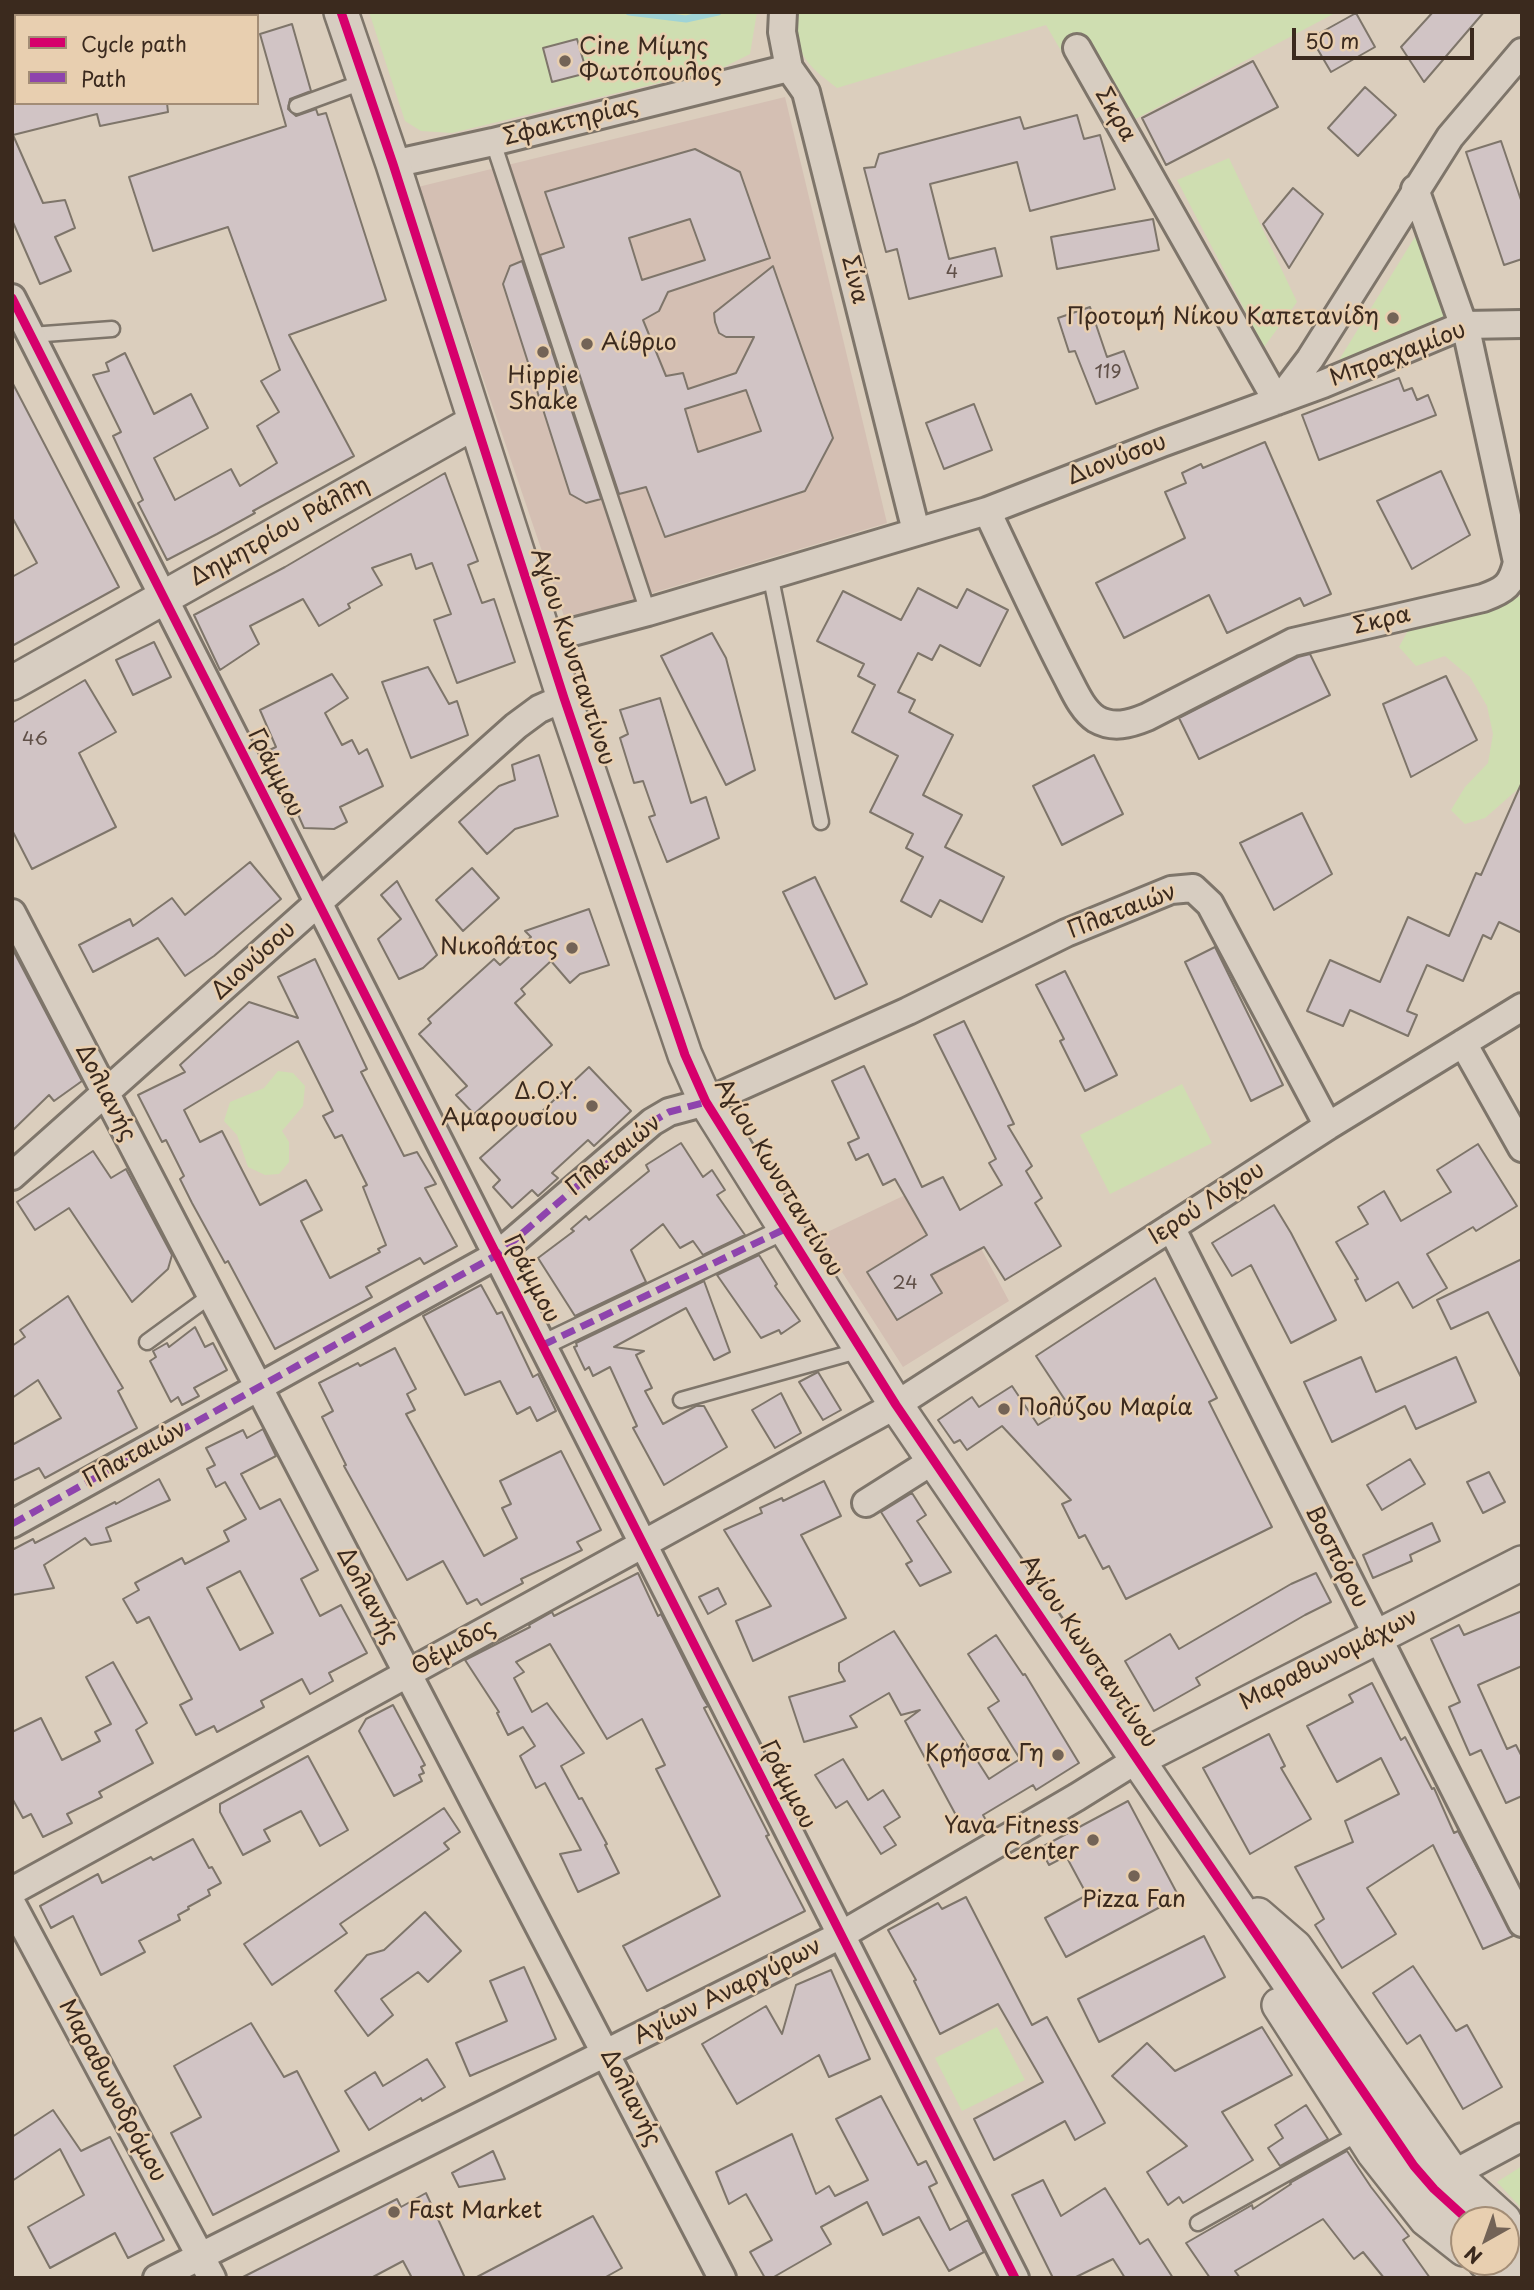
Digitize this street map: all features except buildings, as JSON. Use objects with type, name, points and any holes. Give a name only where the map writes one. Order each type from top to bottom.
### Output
[{"type":"street","name":"Αγίου Κωνσταντίνου","points":[[341,12],[393,164],[564,698],[685,1055],[706,1102],[896,1405],[1414,2166],[1453,2206]]},
{"type":"street","name":"Σίνα","points":[[783,22],[789,68],[806,92],[916,531]]},
{"type":"street","name":"Σκρα","points":[[1077,48],[1278,401]]},
{"type":"street","points":[[1278,401],[1310,359],[1415,188],[1450,137],[1522,52]]},
{"type":"street","name":"Σφακτηρίας","points":[[393,164],[493,142],[789,68]]},
{"type":"street","name":"Σκρα","points":[[987,511],[1080,702],[1093,717],[1114,725],[1130,724],[1147,717],[1293,642],[1497,593],[1509,585],[1517,562],[1464,326],[1415,188]]},
{"type":"street","name":"Γράμμου","points":[[12,298],[1015,2278]]},
{"type":"street","name":"Μπραχαμίου","points":[[1278,401],[1464,326],[1522,324]]},
{"type":"street","name":"Διονύσου","points":[[546,639],[648,612],[987,511],[1278,401]]},
{"type":"street","name":"Δημητρίου Ράλλη","points":[[12,683],[475,422]]},
{"type":"street","name":"Διονύσου","points":[[12,1177],[526,718],[564,698]]},
{"type":"street","name":"Πλαταιών","points":[[12,1524],[497,1255],[652,1122],[669,1112],[706,1102],[908,1011],[1066,933],[1183,887],[1193,888],[1210,904],[1328,1126]]},
{"type":"street","name":"Δολιανής","points":[[12,913],[607,2052],[722,2278]]},
{"type":"street","name":"Ιερού Λόχου","points":[[896,1405],[1328,1126],[1522,1007]]},
{"type":"street","points":[[1463,1043],[1522,1148]]},
{"type":"street","name":"Βοσπόρου","points":[[1171,1227],[1522,1923]]},
{"type":"street","points":[[543,1345],[785,1229]]},
{"type":"street","name":"Θέμιδος","points":[[12,1891],[896,1405]]},
{"type":"street","points":[[866,1503],[934,1460]]},
{"type":"street","name":"Μαραθωνομάχων","points":[[1138,1759],[1522,1563]]},
{"type":"street","name":"Αγίων Αναργύρων","points":[[157,2278],[206,2267],[607,2052],[841,1935],[1138,1759]]},
{"type":"street","name":"Αγίου Κωνσταντίνου","points":[[1222,1883],[1257,1970],[1361,2132],[1426,2219],[1450,2238]]},
{"type":"street","name":"Αγίου Κωνσταντίνου","points":[[1222,1883],[1295,1947],[1453,2174],[1487,2206]]},
{"type":"street","name":"Μαραθωνοδρόμου","points":[[12,1904],[206,2267]]},
{"type":"street","points":[[1453,2174],[1522,2137]]},
{"type":"lane","points":[[297,106],[365,81]]},
{"type":"lane","points":[[493,142],[648,612]]},
{"type":"lane","points":[[31,335],[112,329]]},
{"type":"lane","points":[[770,574],[821,822]]},
{"type":"lane","points":[[147,1342],[210,1296]]},
{"type":"lane","points":[[681,1400],[861,1350]]},
{"type":"lane","points":[[1198,2222],[1361,2132]]},
{"type":"shaded area","points":[[785,97],[887,523],[565,619],[418,187]]},
{"type":"shaded area","points":[[943,1177],[1009,1301],[903,1367],[819,1236]]},
{"type":"green space","points":[[369,12],[757,12],[750,54],[724,67],[452,133],[421,131],[405,121]]},
{"type":"green space","points":[[796,12],[1337,12],[1109,133],[1046,25],[837,88],[804,57],[797,38]]},
{"type":"green space","points":[[1229,158],[1297,302],[1264,347],[1177,180]]},
{"type":"green space","points":[[1421,227],[1455,318],[1339,360]]},
{"type":"green space","points":[[1522,596],[1522,790],[1518,789],[1485,818],[1465,824],[1451,810],[1465,787],[1488,763],[1493,734],[1487,706],[1470,677],[1445,656],[1416,666],[1399,647],[1410,627]]},
{"type":"green space","points":[[278,1071],[293,1073],[305,1086],[303,1106],[282,1131],[289,1142],[289,1162],[279,1174],[265,1175],[248,1167],[237,1135],[224,1121],[230,1102],[264,1088]]},
{"type":"green space","points":[[1182,1084],[1212,1143],[1110,1194],[1080,1135]]},
{"type":"green space","points":[[997,2027],[1025,2080],[962,2111],[935,2058]]},
{"type":"green space","points":[[1522,2166],[1522,2209],[1520,2206],[1497,2182]]},
{"type":"waterway","points":[[629,12],[686,19],[718,12]]},
{"type":"marked path","points":[[184,14],[191,12]]},
{"type":"marked path","points":[[12,1524],[497,1255],[652,1122],[669,1112],[706,1102]]},
{"type":"marked path","points":[[543,1345],[785,1229]]},
{"type":"cycle path","points":[[341,12],[393,164],[564,698],[685,1055],[706,1102],[896,1405],[1414,2166],[1453,2206]]},
{"type":"cycle path","points":[[12,298],[1015,2278]]},
{"type":"place","name":"Cine Μίμης Φωτόπουλος","points":[[565,61]]},
{"type":"place","name":"Προτομή Νίκου Καπετανίδη","points":[[1393,318]]},
{"type":"place","name":"Αίθριο","points":[[587,344]]},
{"type":"place","name":"Hippie Shake","points":[[543,352]]},
{"type":"place","name":"Νικολάτος","points":[[572,948]]},
{"type":"place","name":"Δ.Ο.Υ. Αμαρουσίου","points":[[592,1106]]},
{"type":"place","name":"Πολύζου Μαρία","points":[[1004,1409]]},
{"type":"place","name":"Κρήσσα Γη","points":[[1058,1755]]},
{"type":"place","name":"Yava Fitness Center","points":[[1093,1840]]},
{"type":"place","name":"Pizza Fan","points":[[1134,1876]]},
{"type":"place","name":"Fast Market","points":[[394,2212]]}]
